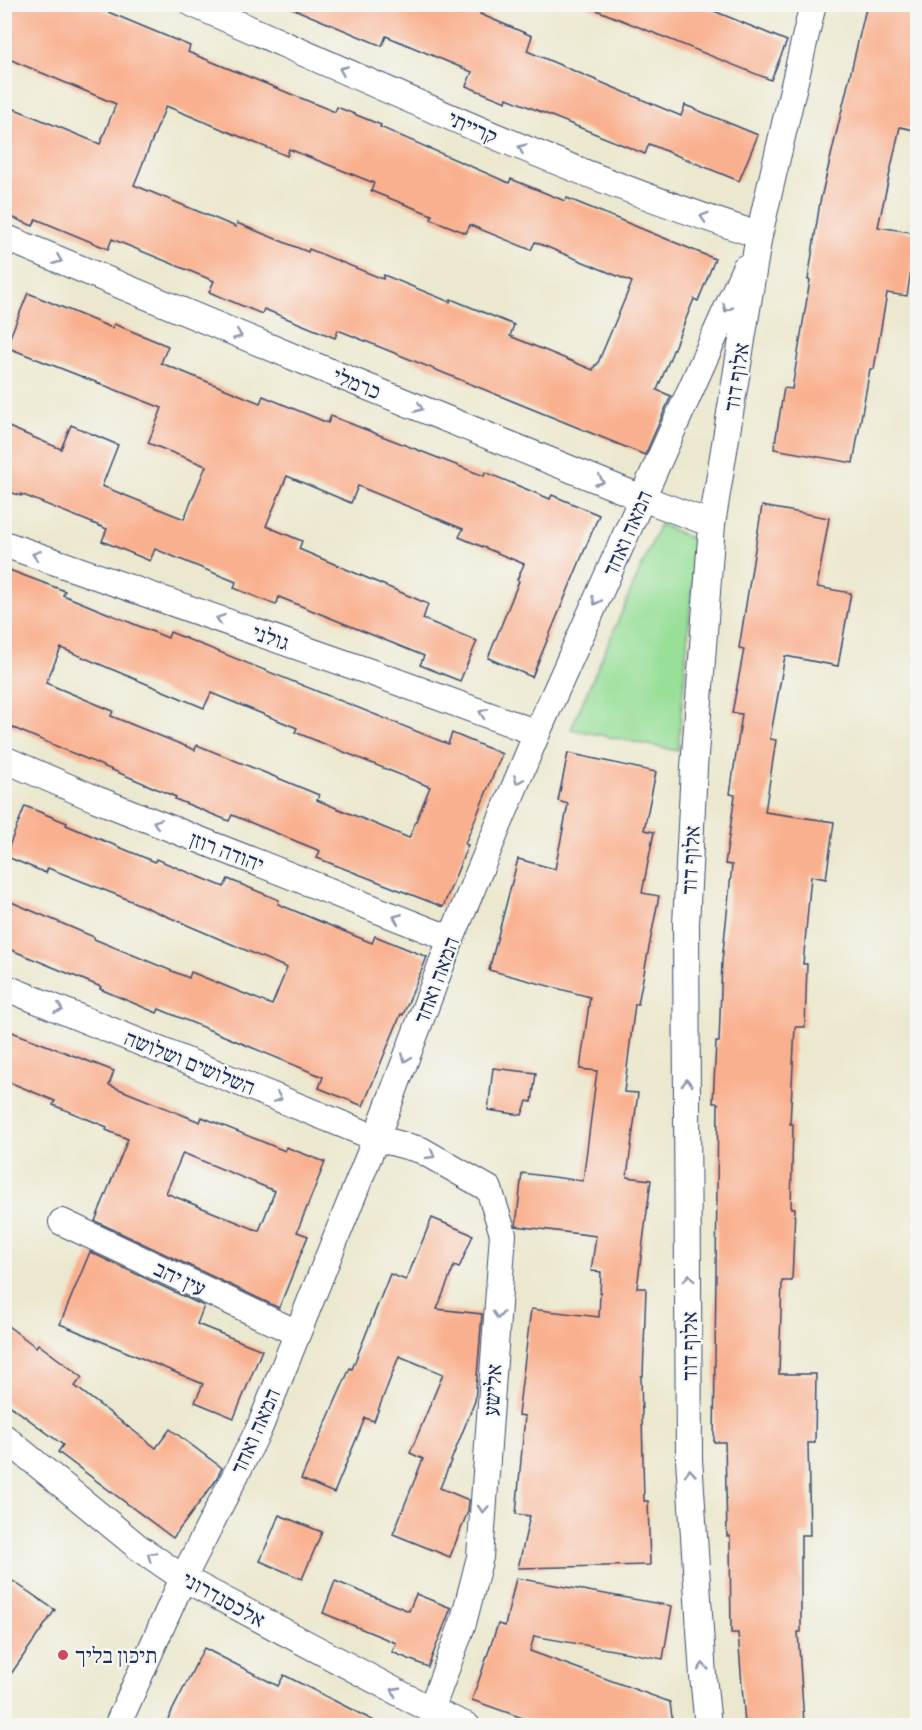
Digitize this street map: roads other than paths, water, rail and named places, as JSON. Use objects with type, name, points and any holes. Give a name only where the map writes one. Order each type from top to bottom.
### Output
[{"type":"street","name":"קרייתי","points":[[193,4],[555,162],[690,213],[759,235]]},
{"type":"street","name":"אלוף דוד","points":[[708,1725],[689,1460],[686,924],[694,768],[712,524],[759,235],[813,4]]},
{"type":"street","name":"המאה ואחד","points":[[117,1725],[183,1578],[259,1429],[376,1137],[451,939],[537,733],[759,235]]},
{"type":"street","name":"כרמלי","points":[[4,237],[285,354],[712,524]]},
{"type":"street","name":"גולני","points":[[4,544],[537,733]]},
{"type":"street","name":"יהודה רוזן","points":[[4,759],[96,799],[451,939]]},
{"type":"street","name":"השלושים ושלושה","points":[[4,987],[376,1137]]},
{"type":"street","name":"אלישע","points":[[376,1137],[422,1150],[489,1189],[503,1234],[480,1557],[463,1623],[430,1710]]},
{"type":"street","name":"עין יהב","points":[[62,1222],[297,1333]]},
{"type":"street","name":"אלכסנדרוני","points":[[4,1437],[138,1547],[183,1578],[430,1710],[467,1725]]},
{"type":"place","name":"תיכון בליך","points":[[63,1655]]}]
